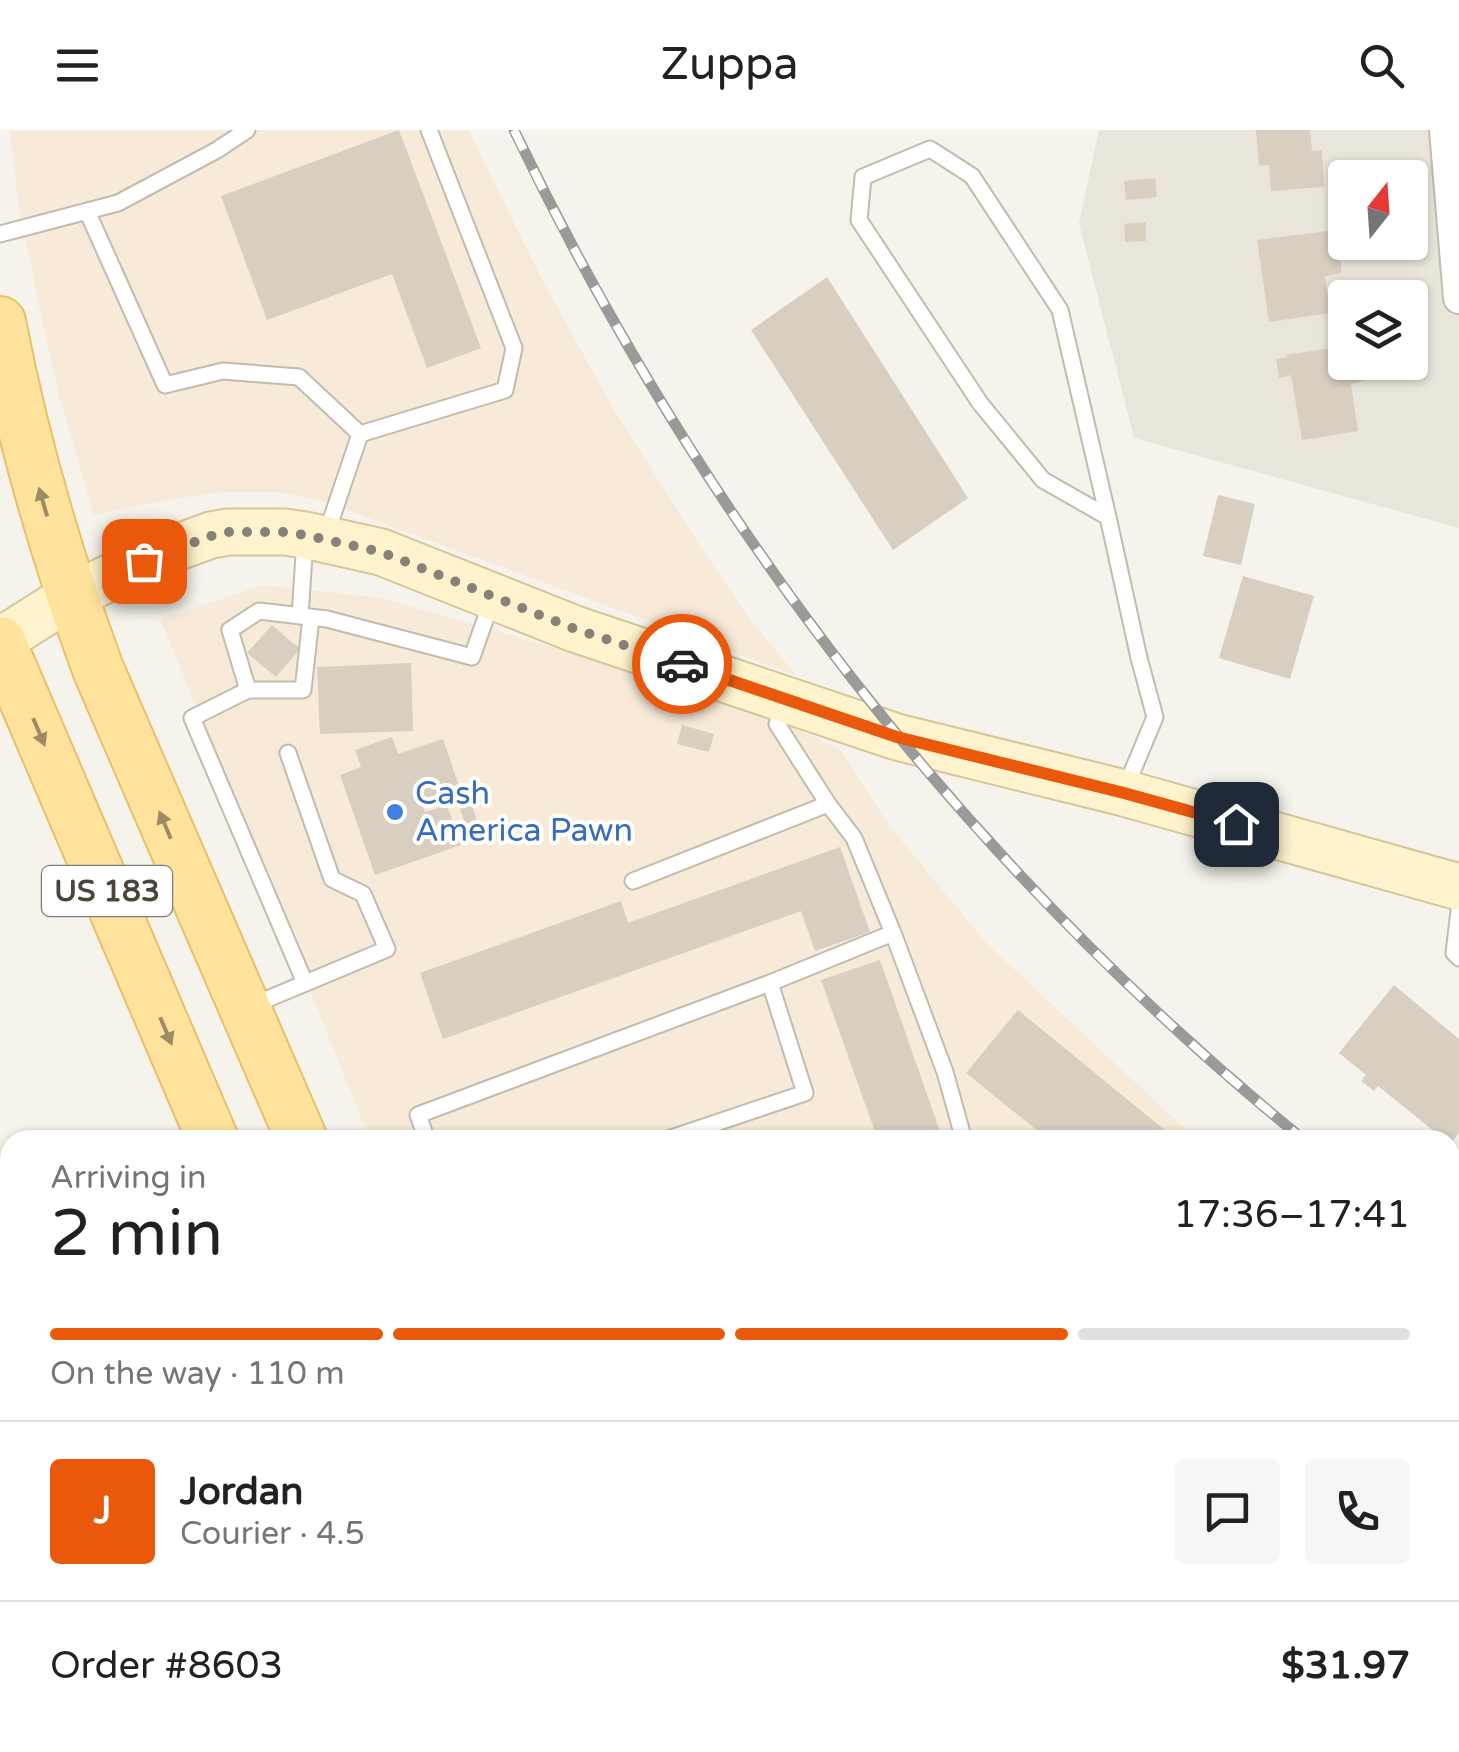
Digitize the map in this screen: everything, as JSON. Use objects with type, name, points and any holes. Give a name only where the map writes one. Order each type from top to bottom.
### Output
[{"type":"main road","name":"US 183","points":[[0,322],[17,409],[71,596],[98,669],[298,1130]]},
{"type":"main road","name":"US 183","points":[[0,642],[208,1130]]},
{"type":"street","points":[[1445,130],[1459,298]]},
{"type":"street","points":[[0,642],[71,596],[124,569],[211,536],[228,532],[285,532],[315,537],[381,552],[575,629],[897,737],[1124,793],[1459,887]]},
{"type":"lane","points":[[0,234],[118,203],[247,130]]},
{"type":"lane","points":[[304,982],[192,718],[248,690],[303,690],[315,537],[360,434],[505,390],[514,348],[429,130]]},
{"type":"lane","points":[[1108,517],[1042,480],[980,404],[858,220],[863,177],[930,149],[972,176],[1060,310],[1155,717],[1124,793]]},
{"type":"lane","points":[[87,211],[165,386],[224,372],[299,377],[360,434]]},
{"type":"lane","points":[[248,690],[230,630],[260,611],[328,619],[472,657],[493,597]]},
{"type":"lane","points":[[786,699],[778,724],[854,838],[944,1072],[961,1130]]},
{"type":"lane","points":[[244,1008],[387,948],[362,894],[332,880],[288,753]]},
{"type":"lane","points":[[633,881],[828,804]]},
{"type":"lane","points":[[1459,912],[1454,953],[1459,958]]},
{"type":"lane","points":[[423,1130],[418,1115],[892,934]]},
{"type":"lane","points":[[696,1130],[805,1093],[770,983]]},
{"type":"shaded area","points":[[10,130],[468,130],[545,285],[614,410],[751,621],[797,676],[323,501],[278,492],[225,492],[94,515],[59,395],[40,311],[17,194]]},
{"type":"shaded area","points":[[1099,130],[1459,130],[1459,528],[1134,438],[1079,223]]},
{"type":"shaded area","points":[[262,585],[382,598],[729,698],[840,749],[890,827],[987,944],[1186,1130],[366,1130],[161,620]]},
{"type":"building","points":[[399,130],[481,348],[427,368],[392,274],[267,320],[221,196]]},
{"type":"building","points":[[1256,130],[1310,130],[1312,151],[1322,150],[1324,187],[1271,191],[1269,165],[1259,166]]},
{"type":"building","points":[[1155,178],[1157,197],[1126,200],[1124,181]]},
{"type":"building","points":[[1146,222],[1146,241],[1125,242],[1124,224]]},
{"type":"building","points":[[1328,231],[1328,260],[1340,260],[1342,273],[1325,276],[1328,313],[1269,322],[1257,240]]},
{"type":"building","points":[[827,277],[968,498],[893,550],[751,330]]},
{"type":"building","points":[[1328,349],[1328,380],[1364,380],[1351,384],[1358,431],[1302,440],[1291,375],[1279,378],[1276,359]]},
{"type":"building","points":[[1218,495],[1255,504],[1241,565],[1203,556]]},
{"type":"building","points":[[1243,576],[1314,596],[1290,679],[1219,658]]},
{"type":"building","points":[[272,625],[300,649],[276,677],[247,653]]},
{"type":"building","points":[[411,663],[413,731],[320,734],[317,667]]},
{"type":"building","points":[[682,725],[714,734],[709,752],[677,744]]},
{"type":"building","points":[[392,737],[398,754],[443,739],[460,789],[421,802],[425,812],[447,805],[461,845],[375,875],[340,775],[361,767],[355,750]]},
{"type":"building","points":[[472,805],[481,834],[470,837],[460,809]]},
{"type":"building","points":[[840,847],[870,932],[815,951],[801,911],[443,1039],[420,973],[621,901],[628,923]]},
{"type":"building","points":[[880,960],[940,1130],[874,1130],[821,980]]},
{"type":"building","points":[[1394,985],[1459,1039],[1459,1130],[1433,1130],[1378,1086],[1374,1091],[1361,1081],[1366,1075],[1339,1053]]},
{"type":"building","points":[[1018,1010],[1165,1130],[1037,1130],[966,1073]]},
{"type":"railway","points":[[514,130],[588,275],[669,415],[757,550],[853,679],[955,803],[1064,921],[1181,1034],[1292,1130]]},
{"type":"way so far","points":[[144,561],[228,532],[305,535],[381,552],[575,629],[682,664]]},
{"type":"place","name":"Cash America Pawn","points":[[395,812]]},
{"type":"route","points":[[682,664],[897,737],[1236,824]]}]
